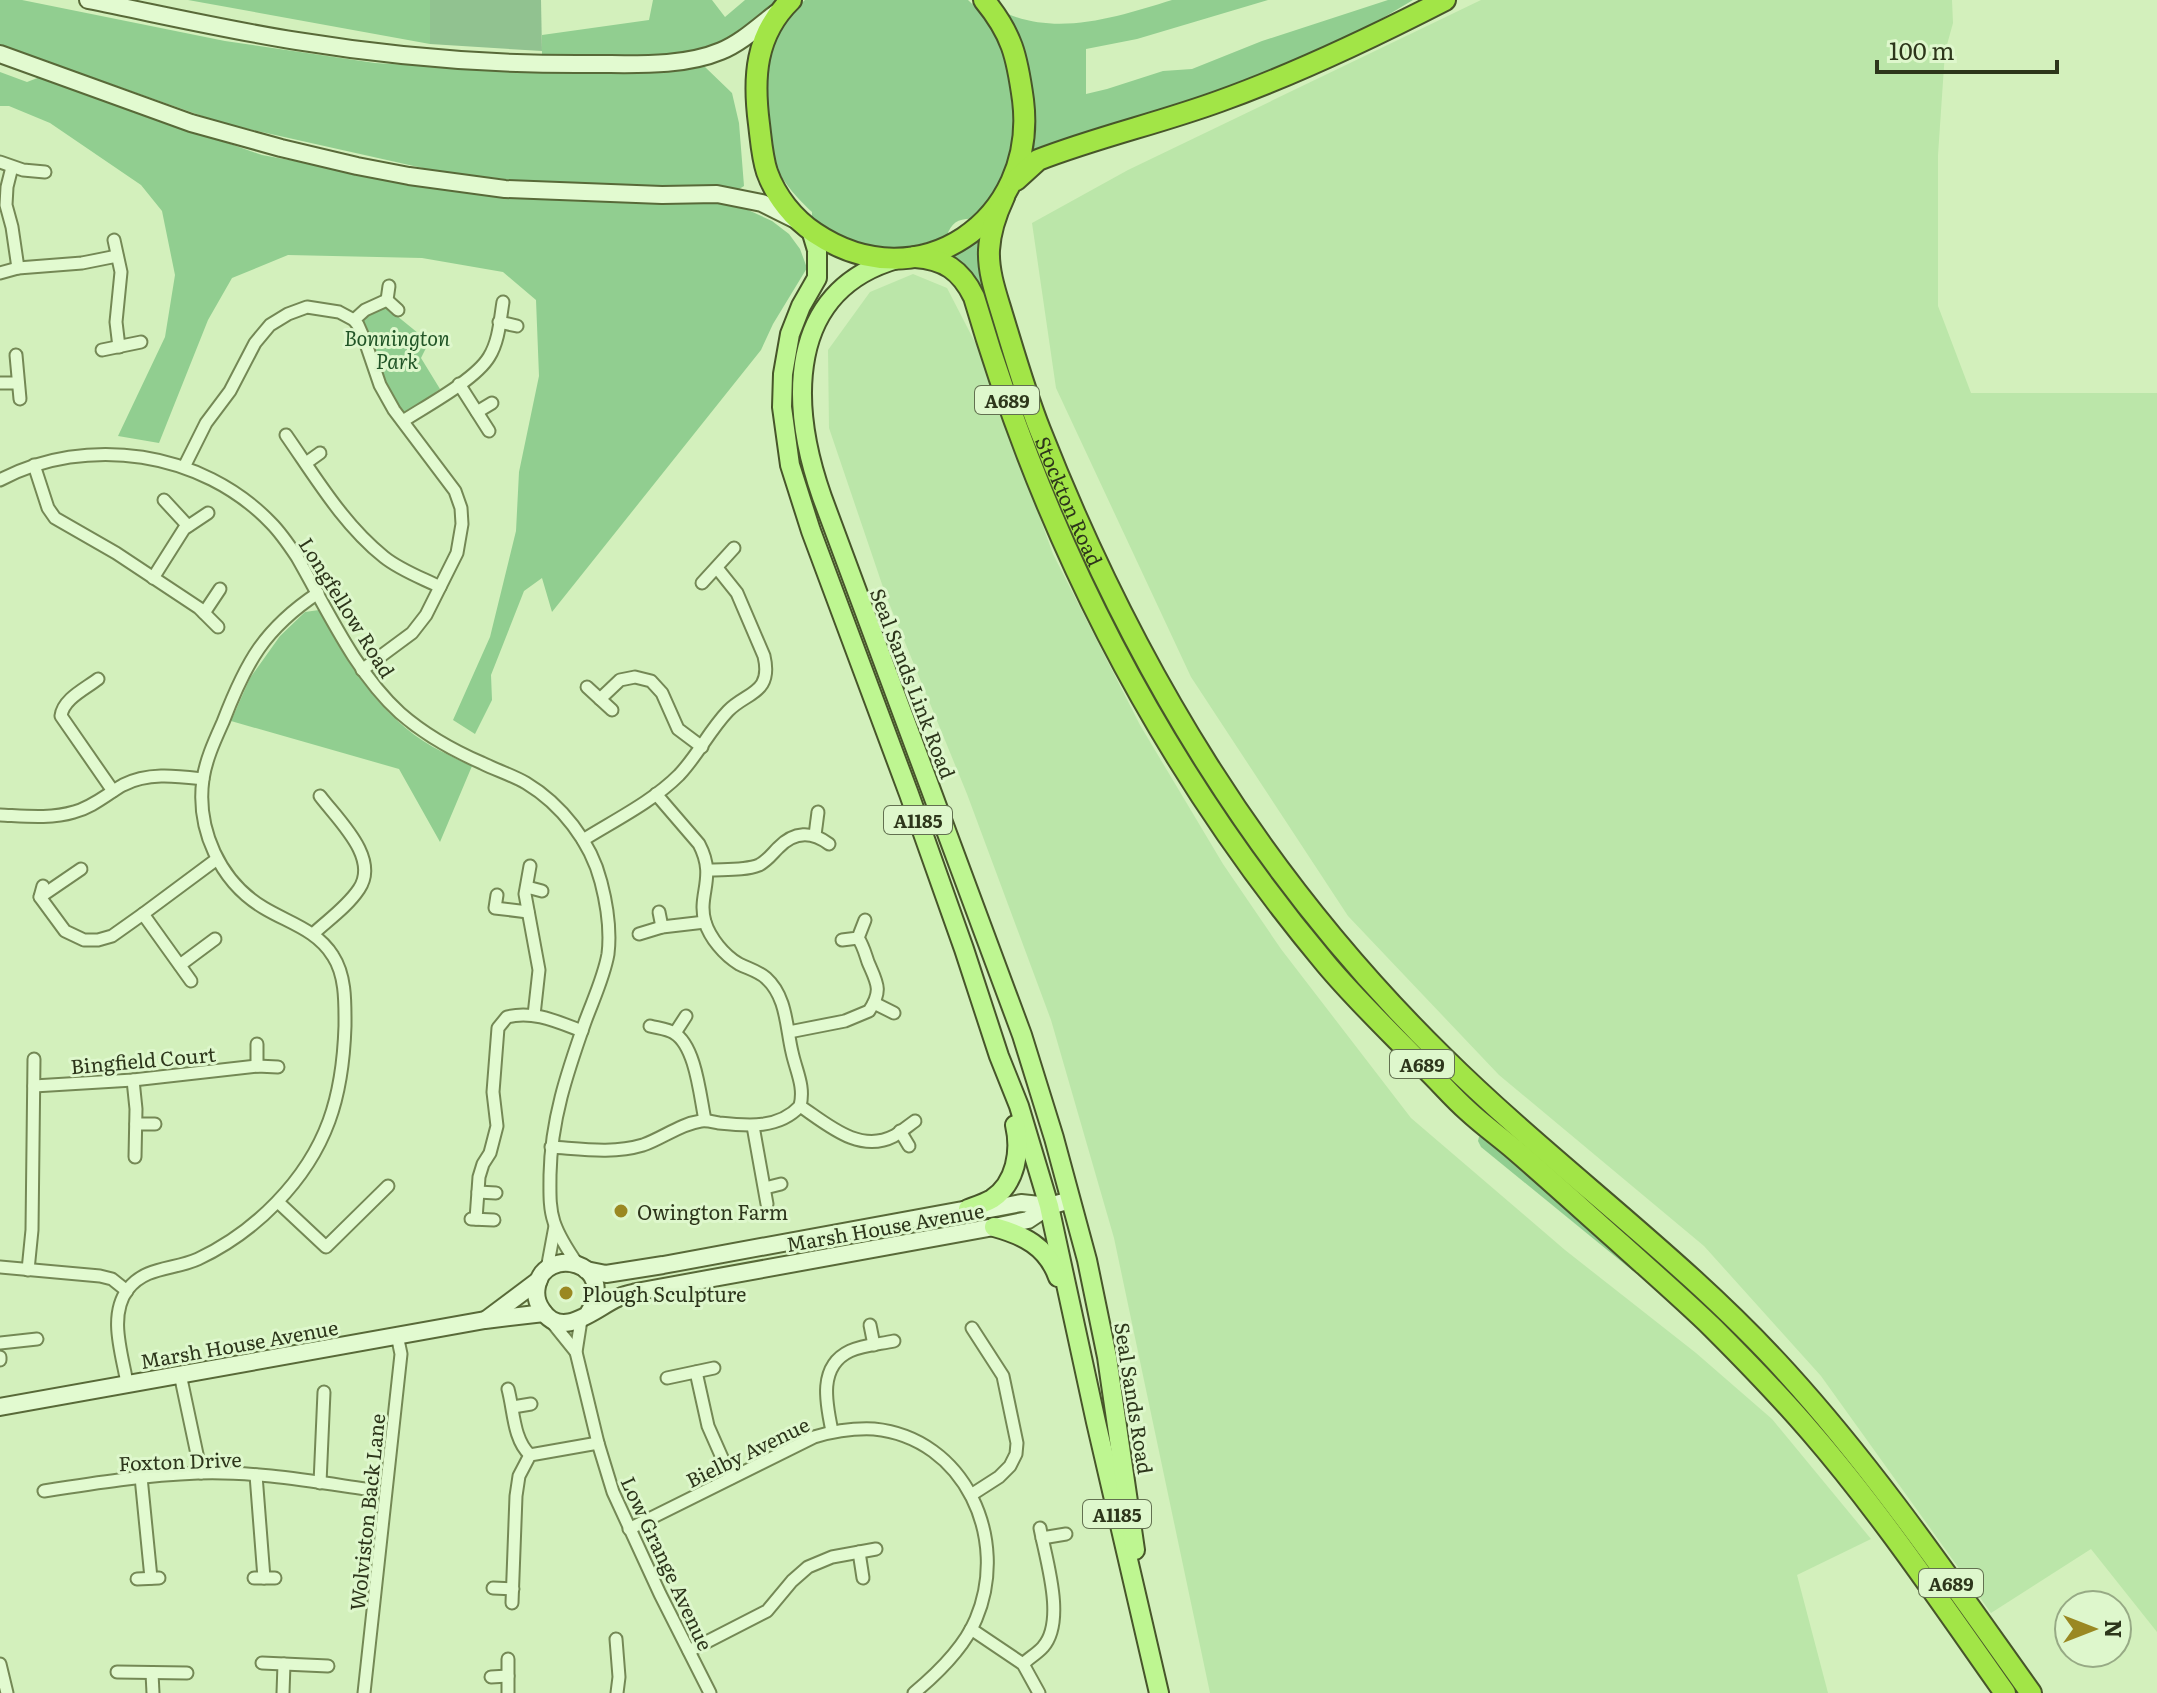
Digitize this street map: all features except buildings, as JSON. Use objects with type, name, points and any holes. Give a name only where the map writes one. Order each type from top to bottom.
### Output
[{"type":"highway","name":"A689","points":[[984,0],[1003,24],[1020,72],[1025,133],[1022,152],[1007,192]]},
{"type":"highway","name":"A689","points":[[788,3],[766,37],[759,55],[755,85],[767,172],[782,200],[808,228],[827,241],[871,257],[906,258],[949,246],[966,236],[990,216],[1026,169],[1038,160],[1219,102],[1295,73],[1445,0]]},
{"type":"highway","name":"Stockton Road","points":[[1007,192],[997,211],[990,238],[994,285],[1035,416],[1101,574]]},
{"type":"highway","name":"Stockton Road","points":[[906,258],[940,261],[969,286],[1025,451],[1078,576]]},
{"type":"highway","name":"A689","points":[[1101,574],[1174,713],[1210,770],[1267,854],[1348,957],[1452,1066],[1503,1114],[1649,1239],[1785,1371],[1871,1472],[2005,1693]]},
{"type":"highway","points":[[1078,576],[1101,574]]},
{"type":"highway","name":"A689","points":[[1078,576],[1157,727],[1196,789],[1327,966],[1374,1018],[1466,1109],[1662,1281],[1770,1386],[1923,1561],[2031,1693]]},
{"type":"main road","name":"A1185","points":[[808,228],[817,250],[817,278],[790,334],[783,374],[782,407],[790,465],[816,545],[1019,1106],[1049,1206]]},
{"type":"main road","name":"Seal Sands Link Road","points":[[906,258],[883,263],[863,273],[838,294],[823,312],[814,330],[802,373],[803,424],[822,497],[1022,1035],[1071,1200]]},
{"type":"main road","name":"A1185","points":[[968,1209],[993,1198],[1015,1169],[1018,1141],[999,1056]]},
{"type":"main road","name":"Seal Sands Road","points":[[1071,1200],[1107,1357],[1134,1538],[1140,1605]]},
{"type":"main road","name":"Seal Sands Road","points":[[1049,1206],[1159,1693]]},
{"type":"main road","points":[[994,1227],[1032,1241],[1045,1253],[1071,1305]]},
{"type":"street","points":[[88,0],[339,47],[482,61],[573,64],[665,62],[702,57],[731,46],[788,3]]},
{"type":"street","points":[[0,54],[191,123],[357,166],[505,189],[717,194],[762,203],[808,228]]},
{"type":"street","points":[[18,268],[6,205],[6,165],[45,172]]},
{"type":"street","points":[[114,240],[121,278],[116,322],[119,347]]},
{"type":"street","points":[[0,273],[117,256]]},
{"type":"street","points":[[387,300],[389,286]]},
{"type":"street","points":[[387,300],[398,310]]},
{"type":"street","points":[[354,320],[365,310],[387,300]]},
{"type":"street","points":[[403,421],[481,368],[495,342],[503,302]]},
{"type":"street","points":[[184,467],[206,423],[230,391],[255,343],[270,325],[307,307],[339,312],[354,320],[362,333],[380,385],[447,478],[461,508],[461,538],[457,553],[426,615],[412,633],[362,670]]},
{"type":"street","points":[[499,322],[517,326]]},
{"type":"street","points":[[102,350],[141,342]]},
{"type":"street","points":[[16,355],[20,399]]},
{"type":"street","points":[[0,383],[18,383]]},
{"type":"street","points":[[459,384],[489,431]]},
{"type":"street","points":[[477,412],[492,403]]},
{"type":"street","points":[[286,435],[331,502],[355,530],[384,557],[440,587]]},
{"type":"street","points":[[306,463],[320,453]]},
{"type":"street","name":"Longfellow Road","points":[[0,480],[34,465],[63,457],[123,454],[184,467],[232,492],[271,523],[297,557],[362,670],[389,703],[419,729],[535,789],[558,809],[583,840],[601,879],[609,934],[607,956],[561,1093],[551,1147],[550,1202],[555,1225],[582,1267]]},
{"type":"street","points":[[34,465],[48,508],[55,518],[116,553],[204,613],[218,627]]},
{"type":"street","points":[[164,500],[188,526]]},
{"type":"street","points":[[153,578],[177,537],[208,513]]},
{"type":"street","points":[[702,583],[734,548]]},
{"type":"street","points":[[583,840],[656,794],[678,776],[732,707],[752,696],[761,686],[766,666],[752,627],[737,593],[717,568]]},
{"type":"street","points":[[204,613],[220,589]]},
{"type":"street","points":[[127,1383],[117,1321],[127,1291],[146,1273],[194,1261],[219,1249],[238,1237],[278,1202],[317,1147],[328,1122],[341,1070],[345,1023],[343,984],[334,957],[313,934],[248,896],[217,859],[202,815],[203,779],[208,759],[255,651],[280,623],[318,593]]},
{"type":"street","points":[[600,699],[620,680],[635,677],[651,681],[662,693],[678,729],[702,747]]},
{"type":"street","points":[[98,679],[67,702],[61,716],[113,791]]},
{"type":"street","points":[[587,687],[612,710]]},
{"type":"street","points":[[0,815],[66,814],[88,807],[126,783],[153,776],[203,779]]},
{"type":"street","points":[[551,1147],[611,1151],[645,1144],[705,1120],[753,1126],[780,1121],[800,1106],[803,1095],[782,1003],[773,986],[757,971],[738,963],[714,940],[705,922],[708,870],[699,844],[656,794]]},
{"type":"street","points":[[313,934],[352,898],[365,874],[364,858],[358,846],[320,796]]},
{"type":"street","points":[[815,835],[818,812]]},
{"type":"street","points":[[708,870],[750,868],[766,861],[789,838],[799,835],[815,835],[829,844]]},
{"type":"street","points":[[81,869],[42,892],[65,931],[84,940],[98,940],[112,936],[217,859]]},
{"type":"street","points":[[530,866],[528,912],[539,970],[534,1015]]},
{"type":"street","points":[[527,887],[542,891]]},
{"type":"street","points":[[497,895],[495,908],[528,912]]},
{"type":"street","points":[[659,912],[662,927]]},
{"type":"street","points":[[143,914],[191,981]]},
{"type":"street","points":[[858,938],[865,920]]},
{"type":"street","points":[[639,934],[662,927],[705,922]]},
{"type":"street","points":[[789,1032],[845,1021],[869,1011],[878,991],[858,938]]},
{"type":"street","points":[[842,940],[858,938]]},
{"type":"street","points":[[180,965],[215,939]]},
{"type":"street","points":[[874,1003],[894,1013]]},
{"type":"street","points":[[494,1220],[473,1219],[479,1177],[497,1126],[493,1092],[498,1028],[507,1017],[516,1014],[534,1015],[582,1031]]},
{"type":"street","points":[[675,1033],[686,1016]]},
{"type":"street","points":[[650,1026],[675,1033],[689,1051],[705,1120]]},
{"type":"street","points":[[257,1044],[257,1066]]},
{"type":"street","points":[[28,1270],[32,1230],[34,1059]]},
{"type":"street","name":"Bingfield Court","points":[[34,1086],[133,1080],[257,1066],[278,1067]]},
{"type":"street","points":[[133,1080],[135,1157]]},
{"type":"street","points":[[800,1106],[850,1138],[863,1141],[891,1137],[915,1121]]},
{"type":"street","points":[[136,1124],[155,1124]]},
{"type":"street","points":[[753,1126],[767,1204]]},
{"type":"street","points":[[900,1131],[909,1146]]},
{"type":"street","points":[[765,1188],[781,1184]]},
{"type":"street","points":[[326,1247],[388,1186]]},
{"type":"street","points":[[478,1192],[496,1193]]},
{"type":"street","name":"Marsh House Avenue","points":[[0,1407],[485,1320],[546,1315],[562,1323],[584,1317],[620,1297],[636,1292],[1028,1220],[1049,1206],[1071,1200]]},
{"type":"street","points":[[278,1202],[336,1256]]},
{"type":"street","name":"Marsh House Avenue","points":[[485,1320],[555,1265],[565,1262],[606,1274],[968,1209],[990,1209],[1021,1203],[1049,1206]]},
{"type":"street","name":"Longfellow Road","points":[[543,1274],[555,1225]]},
{"type":"street","points":[[0,1267],[100,1276],[112,1279],[127,1291]]},
{"type":"street","points":[[582,1267],[594,1281],[596,1292],[595,1302],[584,1317]]},
{"type":"street","points":[[543,1274],[536,1289],[537,1302],[546,1315]]},
{"type":"street","name":"Low Grange Avenue","points":[[546,1315],[576,1352],[613,1492],[710,1693]]},
{"type":"street","name":"Low Grange Avenue","points":[[576,1352],[584,1317]]},
{"type":"street","points":[[870,1325],[874,1345]]},
{"type":"street","points":[[971,1495],[1010,1466],[1017,1443],[1003,1376],[972,1328]]},
{"type":"street","name":"Wolviston Back Lane","points":[[364,1693],[401,1354],[397,1335]]},
{"type":"street","points":[[0,1343],[37,1339]]},
{"type":"street","points":[[832,1431],[826,1396],[831,1366],[847,1352],[894,1341]]},
{"type":"street","points":[[967,1349],[980,1341]]},
{"type":"street","points":[[667,1378],[714,1368]]},
{"type":"street","points":[[696,1372],[708,1426],[731,1478]]},
{"type":"street","points":[[180,1374],[201,1473]]},
{"type":"street","points":[[508,1389],[517,1433],[522,1447],[530,1455]]},
{"type":"street","points":[[320,1483],[324,1392]]},
{"type":"street","points":[[513,1407],[531,1404]]},
{"type":"street","name":"Bielby Avenue","points":[[629,1529],[814,1437],[832,1431],[876,1429],[915,1441],[929,1449],[961,1478],[971,1495],[981,1517],[989,1561],[987,1581],[971,1629],[937,1672],[914,1693]]},
{"type":"street","points":[[530,1455],[598,1443]]},
{"type":"street","points":[[512,1603],[516,1496],[519,1476],[530,1455]]},
{"type":"street","name":"Foxton Drive","points":[[44,1491],[141,1477],[201,1473],[256,1475],[365,1489]]},
{"type":"street","points":[[256,1475],[265,1578]]},
{"type":"street","points":[[137,1579],[155,1578],[141,1477]]},
{"type":"street","points":[[1023,1664],[1044,1646],[1054,1619],[1041,1533],[1066,1534]]},
{"type":"street","points":[[689,1651],[767,1611],[808,1567],[832,1557],[876,1549]]},
{"type":"street","points":[[859,1552],[863,1578]]},
{"type":"street","points":[[493,1588],[513,1589]]},
{"type":"street","points":[[971,1629],[1023,1664],[1039,1693]]},
{"type":"street","points":[[616,1639],[617,1693]]},
{"type":"street","points":[[508,1659],[508,1693]]},
{"type":"street","points":[[618,1663],[633,1662]]},
{"type":"street","points":[[262,1663],[328,1666]]},
{"type":"street","points":[[0,1664],[7,1693]]},
{"type":"street","points":[[283,1693],[284,1664]]},
{"type":"street","points":[[117,1672],[187,1673]]},
{"type":"street","points":[[152,1673],[153,1693]]},
{"type":"street","points":[[491,1677],[508,1676]]},
{"type":"green space","points":[[0,0],[22,0],[225,41],[375,63],[505,71],[639,71],[705,67],[732,93],[739,123],[744,186],[736,191],[587,189],[436,171],[222,123],[0,45]]},
{"type":"green space","points":[[188,0],[430,0],[430,44]]},
{"type":"green space","points":[[430,0],[541,0],[542,51],[430,44]]},
{"type":"green space","points":[[653,0],[712,0],[725,17],[745,0],[781,0],[724,42],[695,53],[616,59],[542,59],[542,35],[649,20]]},
{"type":"green space","points":[[805,0],[968,0],[991,23],[999,38],[1007,71],[1012,109],[1012,156],[997,189],[974,219],[957,222],[947,236],[885,249],[858,244],[812,221],[812,212],[789,188],[776,164],[770,146],[765,103],[773,42],[783,23]]},
{"type":"green space","points":[[1172,0],[1268,0],[1137,39],[1086,49],[1086,94],[1163,71],[1192,69],[1262,41],[1388,0],[1413,0],[1329,50],[1177,107],[1029,154],[1021,46],[1008,14],[1028,20],[1069,23],[1111,17]]},
{"type":"green space","points":[[1481,0],[1952,0],[1953,23],[1945,52],[1938,155],[1938,306],[1971,393],[2157,393],[2157,1632],[2133,1602],[2133,1589],[2123,1589],[2091,1549],[1991,1613],[1821,1376],[1704,1246],[1499,1075],[1348,916],[1191,677],[1056,388],[1032,223],[1128,170]]},
{"type":"green space","points":[[0,72],[27,82],[40,77],[262,155],[432,186],[564,201],[733,203],[772,221],[789,234],[800,249],[807,268],[761,350],[552,612],[542,578],[524,591],[491,675],[492,700],[475,734],[453,720],[490,637],[516,531],[519,472],[539,376],[536,300],[503,272],[422,258],[288,255],[232,278],[208,320],[159,443],[118,436],[165,337],[175,275],[162,211],[141,185],[50,123],[9,106],[0,106]]},
{"type":"green space","points":[[983,235],[1091,569],[1084,572],[966,271],[950,256]]},
{"type":"green space","points":[[913,274],[947,288],[980,352],[1053,554],[1140,725],[1223,864],[1281,949],[1411,1118],[1565,1250],[1696,1353],[1772,1419],[1871,1539],[1797,1575],[1828,1693],[1210,1693],[1114,1238],[1051,1020],[967,794],[886,596],[829,428],[828,350],[870,292]]},
{"type":"green space","name":"Bonnington Park","points":[[382,307],[429,342],[421,358],[440,389],[408,412],[403,413],[388,394],[362,323],[365,316]]},
{"type":"green space","points":[[319,610],[353,668],[381,704],[414,735],[472,766],[440,842],[399,769],[231,721],[250,678],[280,636],[305,612]]},
{"type":"green space","points":[[1483,1136],[1641,1270],[1638,1273],[1633,1271],[1481,1147],[1478,1141]]},
{"type":"place","name":"Owington Farm","points":[[621,1211]]},
{"type":"place","name":"Plough Sculpture","points":[[566,1293]]}]
